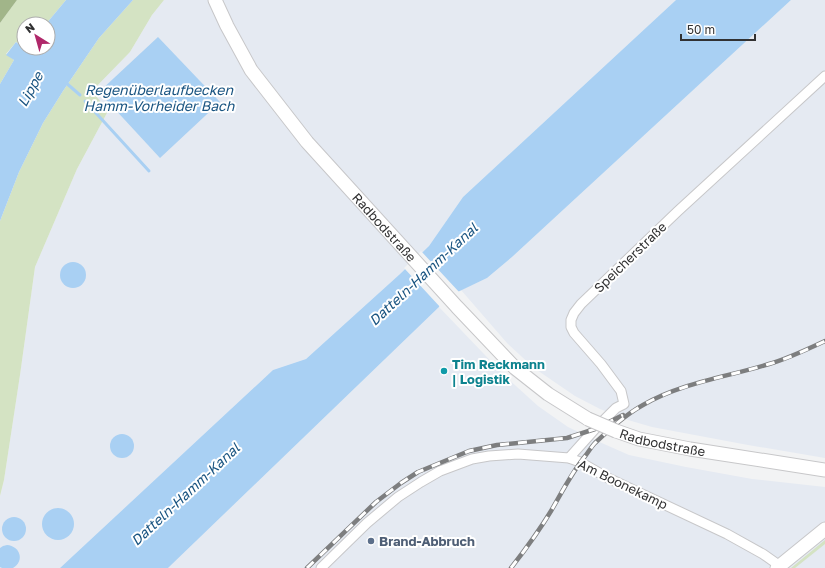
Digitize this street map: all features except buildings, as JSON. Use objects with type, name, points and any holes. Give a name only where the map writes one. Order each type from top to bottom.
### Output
[{"type":"main road","name":"Radbodstraße","points":[[215,0],[227,26],[251,70],[307,142],[457,307],[520,372],[548,394],[588,419],[639,439],[690,450],[822,471]]},
{"type":"main road","points":[[779,567],[825,529]]},
{"type":"street","name":"Speicherstraße","points":[[569,458],[616,408],[624,404],[621,390],[574,333],[571,327],[574,313],[581,304],[678,211],[825,76]]},
{"type":"street","name":"Am Boonekamp","points":[[321,568],[367,523],[421,482],[440,472],[472,459],[498,454],[569,458],[580,462],[608,478],[727,534],[763,554],[779,567]]},
{"type":"shaded area","points":[[164,0],[676,0],[463,197],[429,246],[400,274],[306,359],[273,370],[60,568],[0,568],[0,496],[4,480],[35,267],[77,169],[108,111],[92,91],[130,52],[152,15]]},
{"type":"shaded area","points":[[791,0],[825,0],[825,458],[652,427],[628,420],[600,409],[575,396],[534,368],[507,343],[461,290],[487,278],[512,257]]},
{"type":"shaded area","points":[[439,307],[506,377],[538,406],[568,427],[604,444],[629,455],[686,467],[752,479],[825,487],[825,568],[168,568]]},
{"type":"green space","points":[[0,0],[17,0],[0,23]]},
{"type":"green space","points":[[17,0],[66,0],[53,16],[16,16],[16,42],[6,54],[14,60],[0,84],[0,23]]},
{"type":"green space","points":[[133,0],[164,0],[152,15],[130,52],[92,91],[108,111],[77,169],[35,267],[4,480],[0,496],[0,221],[19,172],[43,123],[99,38]]},
{"type":"green space","points":[[825,540],[825,544],[795,568],[791,568]]},
{"type":"water","name":"Lippe","points":[[66,0],[133,0],[99,38],[43,123],[19,172],[0,221],[0,84],[14,60],[6,55],[16,42],[16,56],[56,56],[56,16],[53,16]]},
{"type":"water","name":"Datteln-Hamm-Kanal","points":[[676,0],[791,0],[512,257],[487,278],[443,299],[439,307],[168,568],[60,568],[273,370],[306,359],[400,274],[429,246],[463,197]]},
{"type":"water","name":"Regenüberlaufbecken Hamm-Vorheider Bach","points":[[158,37],[220,102],[160,158],[99,92]]},
{"type":"water","points":[[73,262],[82,266],[86,275],[82,284],[73,288],[64,284],[60,275],[64,266]]},
{"type":"water","points":[[122,434],[131,437],[134,446],[131,455],[122,458],[113,455],[110,446],[113,437]]},
{"type":"water","points":[[55,508],[61,508],[71,515],[74,524],[73,530],[67,537],[61,540],[55,540],[45,533],[42,527],[42,521],[49,511]]},
{"type":"water","points":[[14,517],[23,520],[26,529],[23,538],[14,541],[5,538],[2,529],[5,520]]},
{"type":"water","points":[[7,545],[15,548],[19,554],[19,562],[13,568],[0,567],[0,548]]},
{"type":"pier","points":[[421,251],[460,293],[444,300],[441,308],[404,268]]},
{"type":"waterway","points":[[65,82],[80,95]]},
{"type":"waterway","points":[[85,101],[149,171]]},
{"type":"railway","points":[[511,568],[542,526],[572,475],[595,443],[630,413],[658,397],[673,391],[704,381],[776,362],[825,341]]},
{"type":"railway","points":[[307,568],[376,502],[418,472],[469,451],[497,445],[567,438],[595,429],[623,415]]},
{"type":"place","name":"Tim Reckmann | Logistik","points":[[444,371]]},
{"type":"place","name":"Brand-Abbruch","points":[[371,541]]}]
